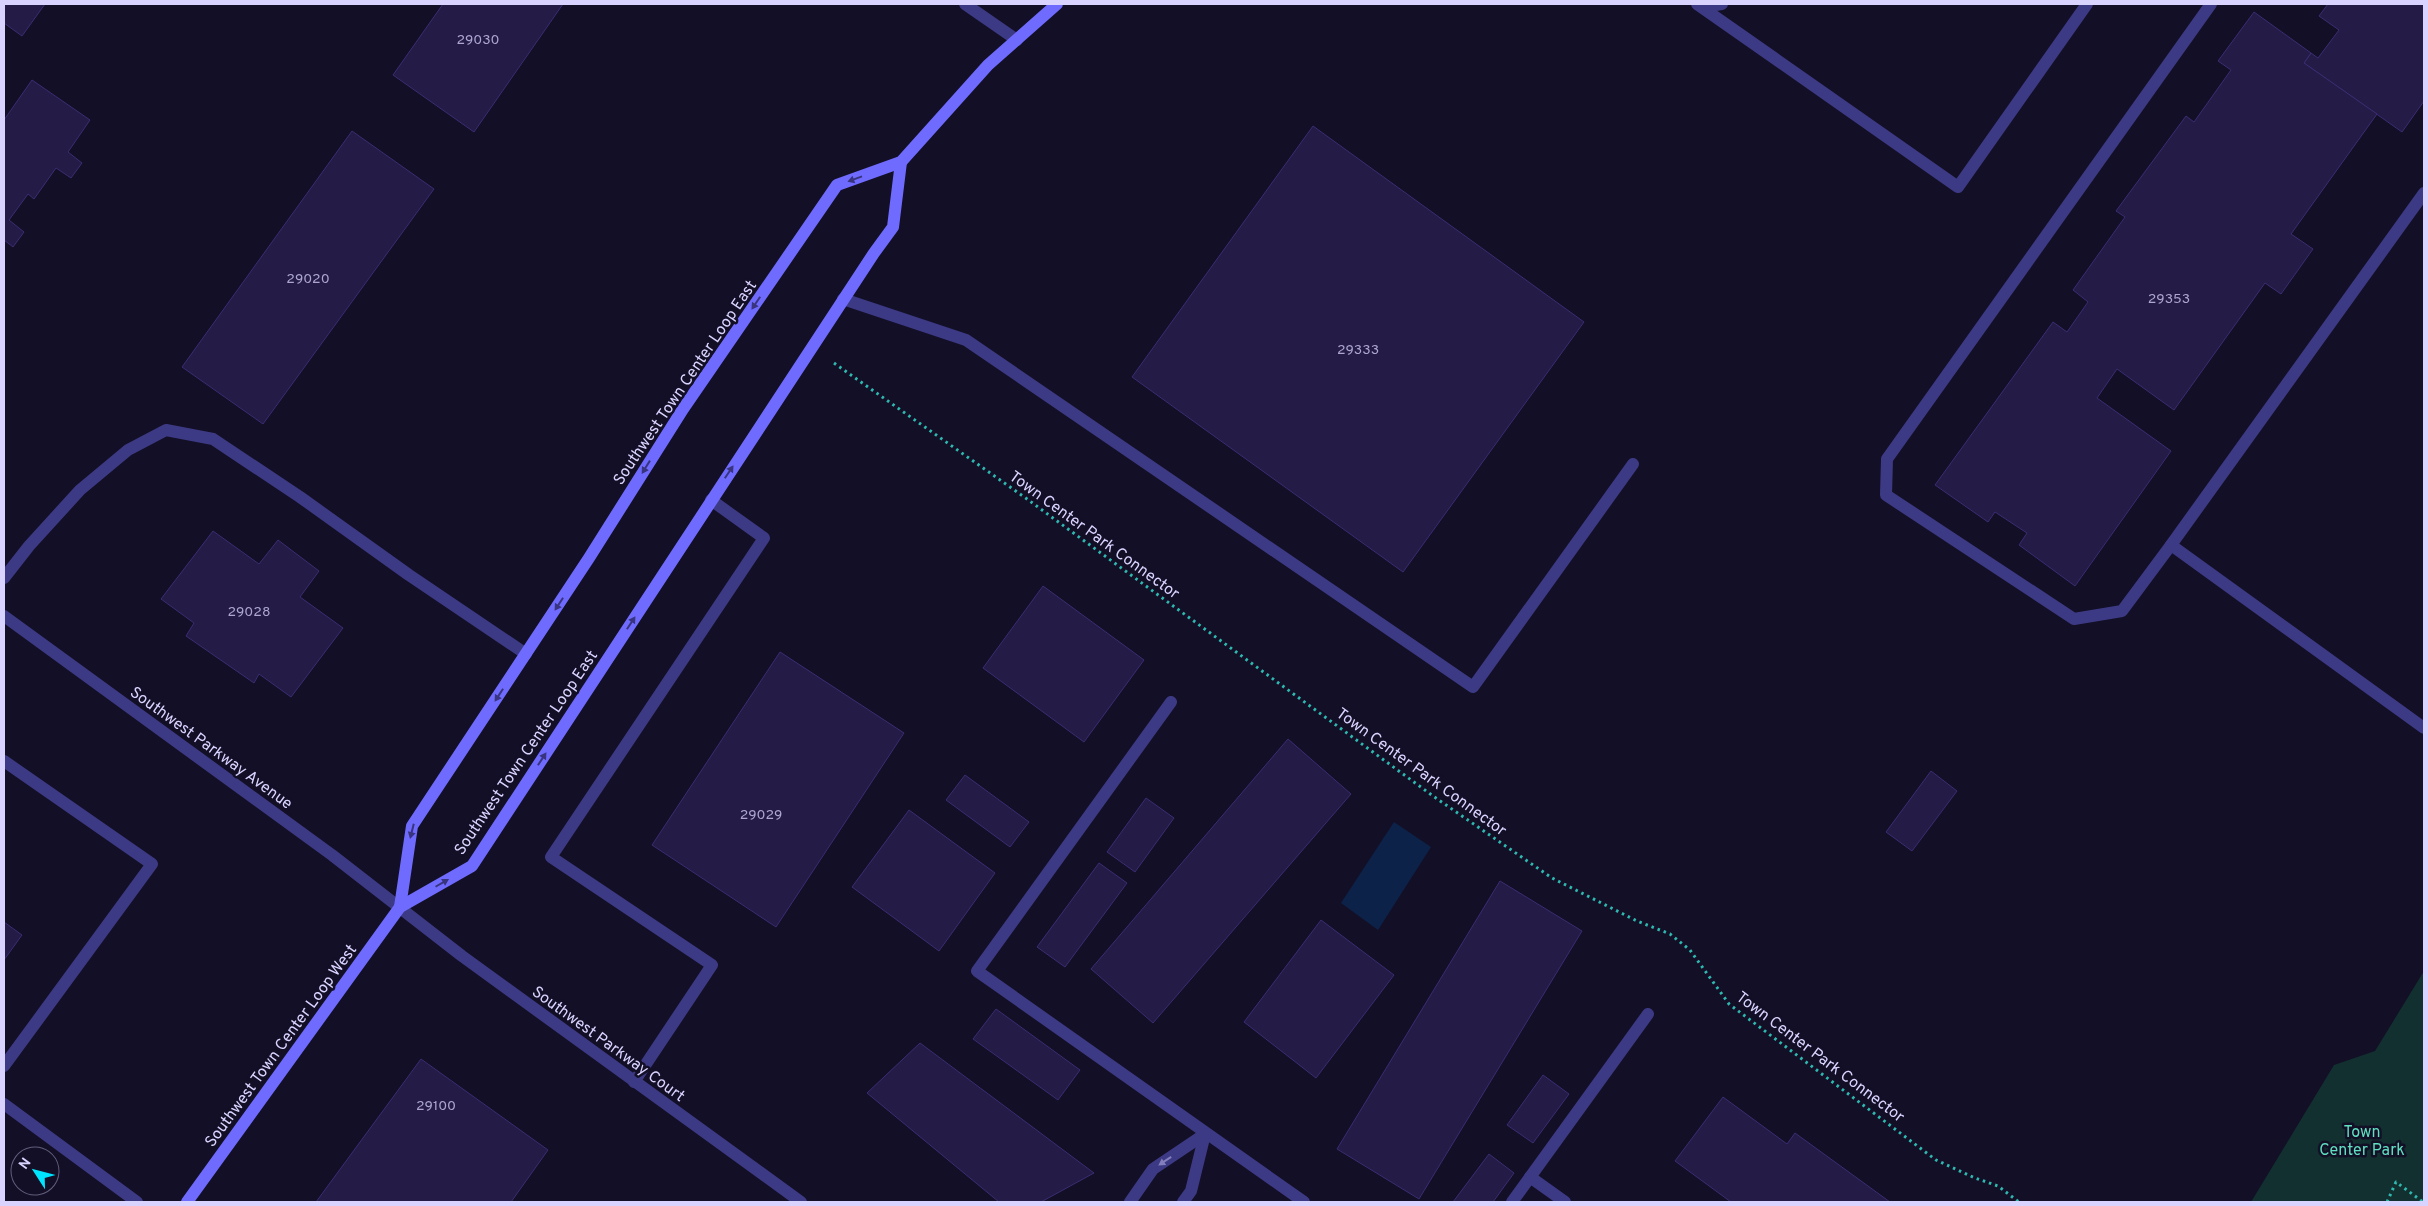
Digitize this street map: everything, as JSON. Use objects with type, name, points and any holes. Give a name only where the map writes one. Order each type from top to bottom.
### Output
[{"type":"main road","name":"Southwest Town Center Loop East","points":[[400,907],[412,826],[526,654],[683,409],[837,185],[901,162],[949,106],[988,65],[1057,4]]},
{"type":"main road","name":"Southwest Town Center Loop East","points":[[400,907],[472,866],[843,299],[893,227],[901,162]]},
{"type":"main road","name":"Southwest Town Center Loop West","points":[[187,1202],[400,907]]},
{"type":"street","points":[[965,4],[1017,40]]},
{"type":"street","points":[[1700,6],[1722,4]]},
{"type":"street","points":[[1700,6],[1958,187],[2087,4]]},
{"type":"street","points":[[2211,4],[1887,459],[1886,495],[2074,618],[2122,611],[2424,193]]},
{"type":"street","points":[[843,299],[966,340],[1473,688],[1633,464]]},
{"type":"street","points":[[4,578],[29,546],[80,490],[128,450],[166,430],[213,439],[300,497],[408,575],[526,654]]},
{"type":"street","points":[[634,1082],[712,965],[551,857],[764,538],[711,500]]},
{"type":"street","points":[[2171,545],[2424,728]]},
{"type":"street","name":"Southwest Parkway Avenue","points":[[4,616],[332,855],[400,907]]},
{"type":"street","points":[[1171,702],[977,971],[1205,1134],[1304,1202]]},
{"type":"street","points":[[4,760],[152,864],[4,1066]]},
{"type":"street","name":"Southwest Parkway Court","points":[[400,907],[462,956],[801,1202]]},
{"type":"street","points":[[1512,1202],[1648,1014]]},
{"type":"street","points":[[4,1104],[137,1202]]},
{"type":"street","points":[[1130,1202],[1153,1170],[1205,1134]]},
{"type":"street","points":[[1183,1202],[1191,1191],[1205,1134]]},
{"type":"street","points":[[1530,1177],[1566,1202]]},
{"type":"path","name":"Town Center Park Connector","points":[[811,348],[1027,499],[1433,796],[1552,878],[1637,921],[1670,934],[1690,950],[1730,1004],[1936,1160],[1975,1178],[1998,1186],[2019,1202]]},
{"type":"path","points":[[2387,1202],[2396,1182],[2423,1202]]},
{"type":"green space","name":"Town Center Park","points":[[2424,971],[2424,1202],[2251,1202],[2334,1065],[2375,1051]]},
{"type":"water","points":[[1394,822],[1431,847],[1378,930],[1341,903]]},
{"type":"building","points":[[4,4],[45,4],[22,36],[4,23]]},
{"type":"building","points":[[443,4],[563,4],[474,132],[393,75]]},
{"type":"building","points":[[2328,4],[2424,4],[2424,101],[2402,132],[2304,63],[2311,53],[2318,58],[2339,30],[2319,16]]},
{"type":"building","points":[[2254,12],[2311,53],[2304,63],[2377,114],[2291,234],[2313,249],[2281,294],[2265,283],[2174,410],[2117,369],[2097,398],[2171,451],[2075,586],[2019,545],[2027,533],[1995,512],[1988,522],[1935,485],[2053,322],[2067,332],[2088,302],[2073,290],[2125,217],[2116,211],[2186,116],[2194,122],[2231,70],[2218,61]]},
{"type":"building","points":[[32,80],[90,120],[68,152],[82,163],[71,178],[56,168],[34,199],[28,194],[9,220],[24,232],[13,247],[4,240],[4,120]]},
{"type":"building","points":[[1313,126],[1584,322],[1403,572],[1132,377]]},
{"type":"building","points":[[352,131],[434,189],[263,424],[182,367]]},
{"type":"building","points":[[213,531],[259,564],[278,540],[319,571],[300,597],[343,628],[291,697],[259,674],[254,683],[186,636],[194,623],[161,599]]},
{"type":"building","points":[[1043,586],[1144,660],[1084,742],[983,668]]},
{"type":"building","points":[[780,652],[904,733],[776,927],[652,845]]},
{"type":"building","points":[[1288,739],[1351,794],[1153,1023],[1091,969]]},
{"type":"building","points":[[1931,771],[1957,791],[1912,851],[1886,832]]},
{"type":"building","points":[[965,775],[1029,822],[1010,847],[946,800]]},
{"type":"building","points":[[1146,798],[1174,818],[1135,872],[1107,852]]},
{"type":"building","points":[[909,810],[995,873],[939,951],[852,887]]},
{"type":"building","points":[[1099,863],[1127,883],[1065,967],[1037,947]]},
{"type":"building","points":[[1500,881],[1582,931],[1419,1199],[1337,1149]]},
{"type":"building","points":[[1321,920],[1394,975],[1316,1078],[1244,1022]]},
{"type":"building","points":[[4,922],[22,935],[4,960]]},
{"type":"building","points":[[996,1009],[1080,1070],[1058,1100],[973,1039]]},
{"type":"building","points":[[920,1043],[1094,1173],[1041,1202],[999,1202],[867,1093]]},
{"type":"building","points":[[421,1059],[548,1150],[511,1202],[316,1202]]},
{"type":"building","points":[[1543,1075],[1569,1094],[1533,1143],[1507,1125]]},
{"type":"building","points":[[1723,1097],[1787,1144],[1795,1133],[1890,1202],[1731,1202],[1675,1161]]},
{"type":"building","points":[[1489,1154],[1514,1173],[1493,1202],[1453,1202]]}]
